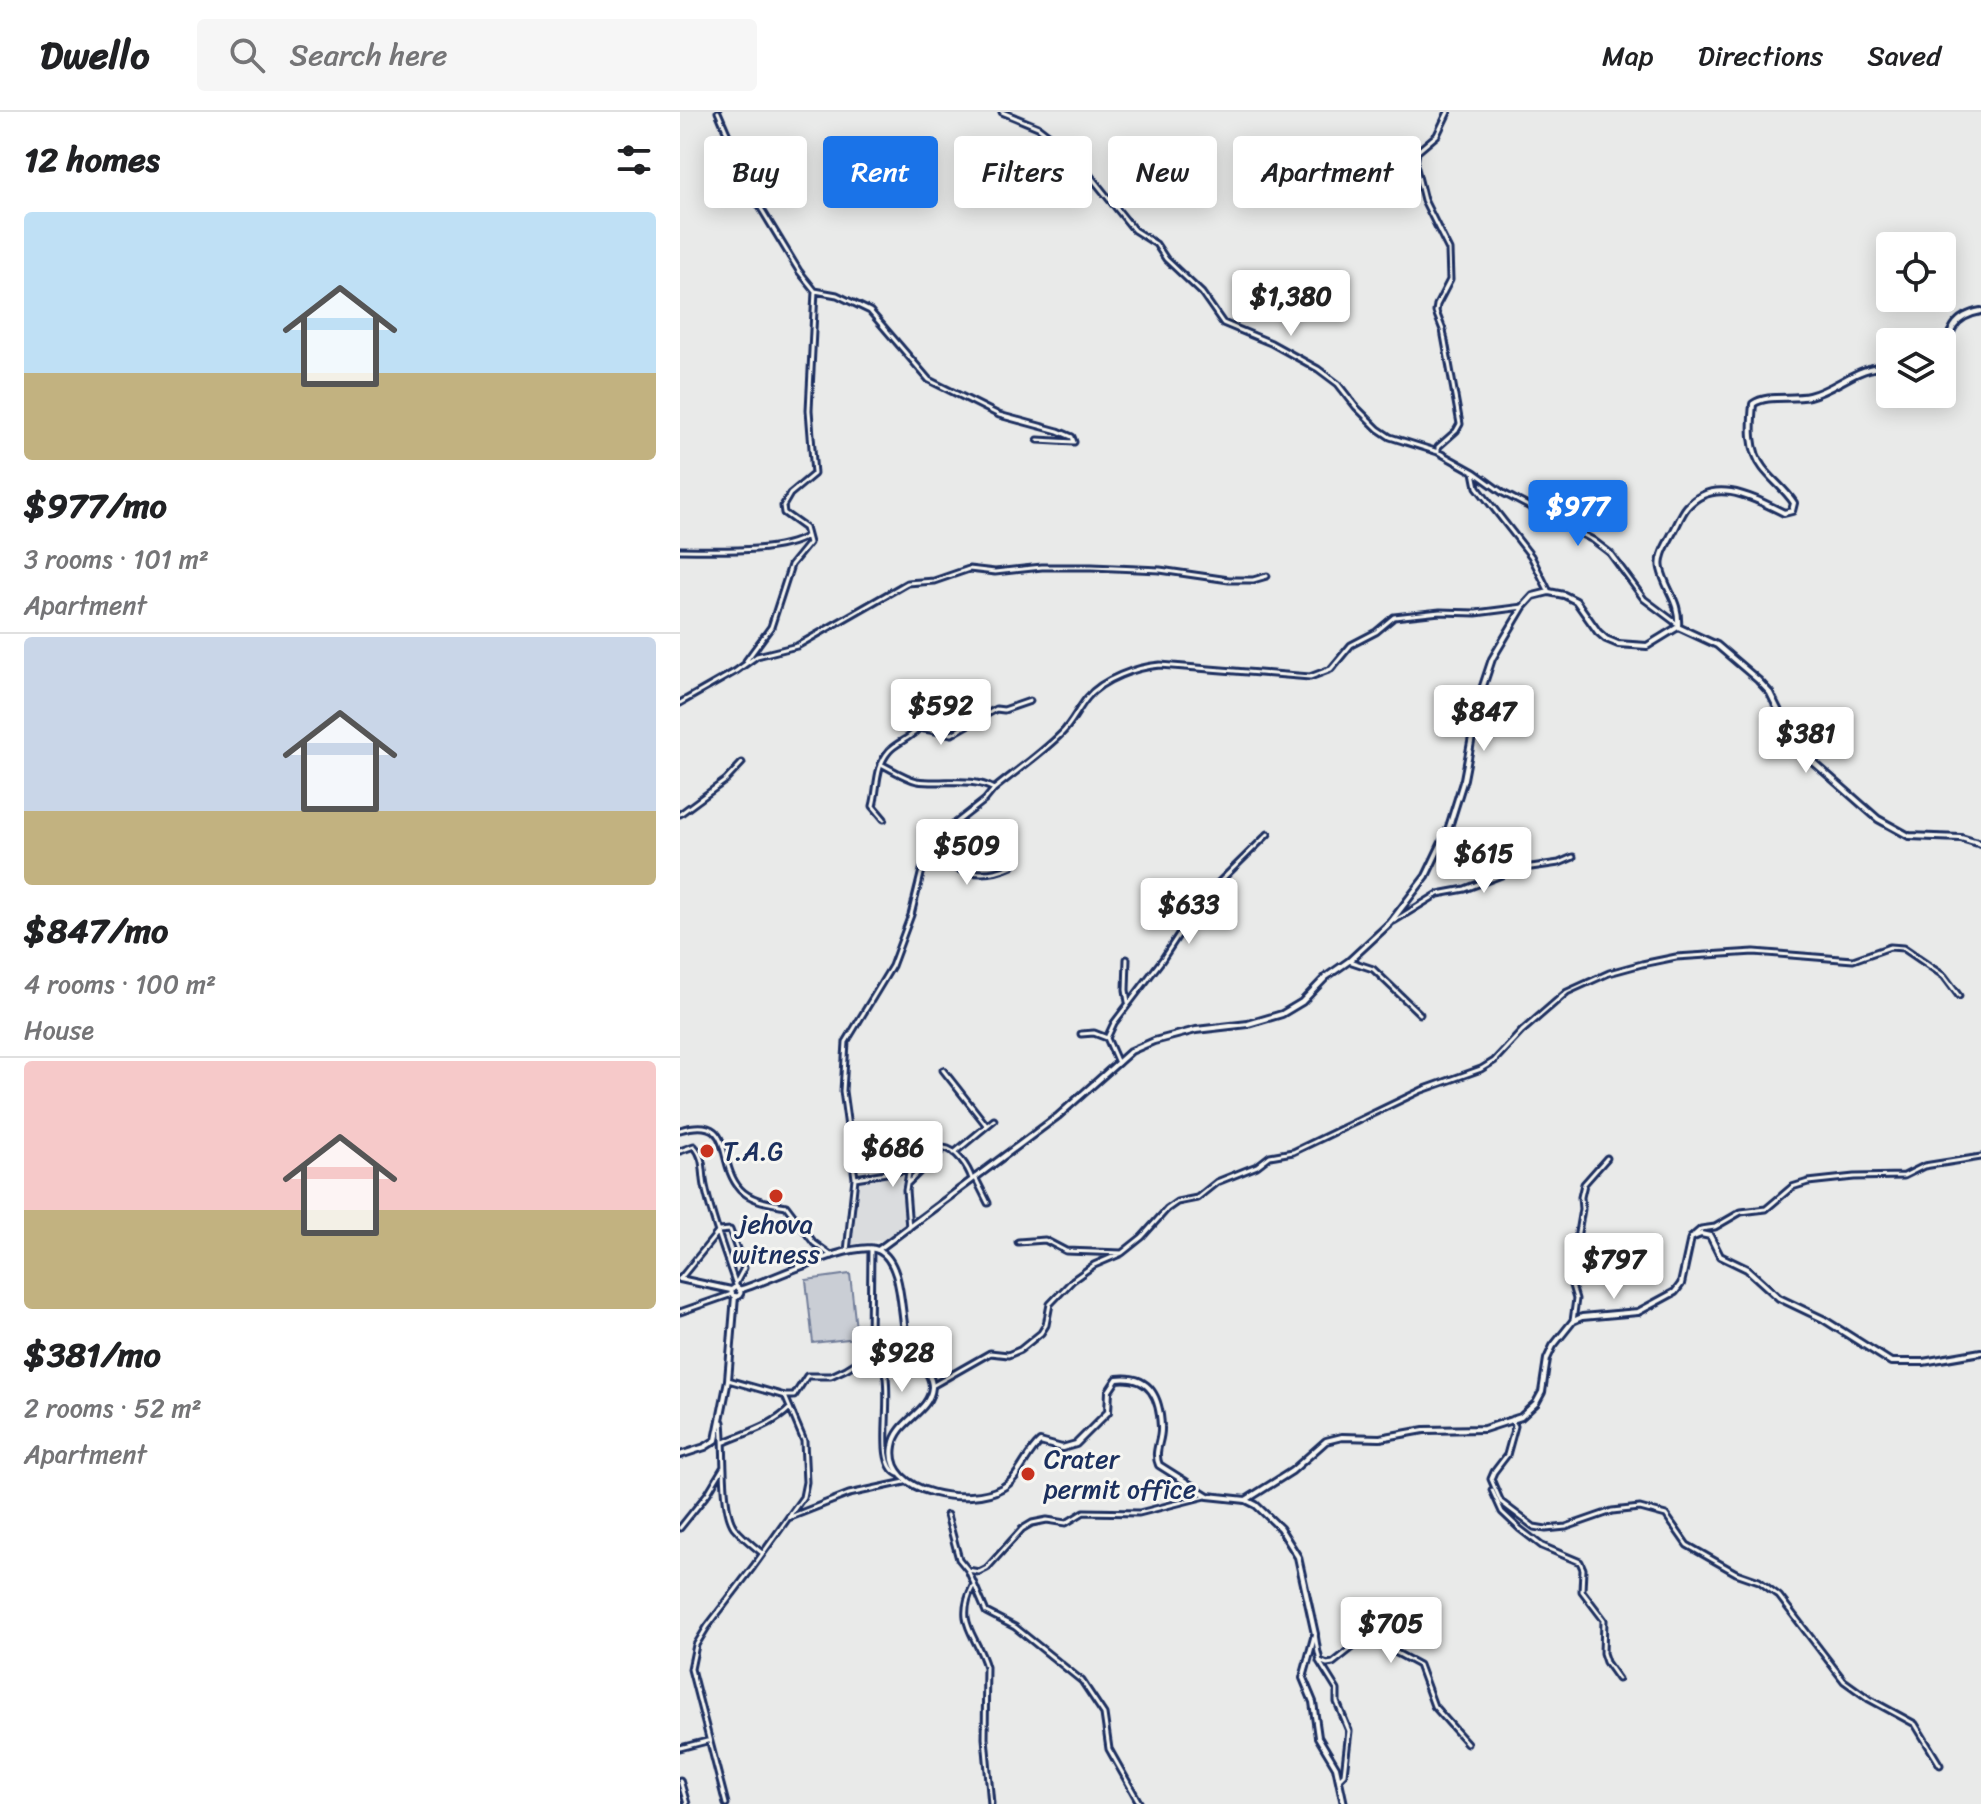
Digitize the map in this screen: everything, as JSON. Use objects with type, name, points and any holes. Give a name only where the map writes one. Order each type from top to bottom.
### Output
[{"type":"street","points":[[718,112],[756,200],[799,271],[815,291],[837,295],[870,311],[929,380],[999,415],[1058,431],[1072,437],[1074,442],[1038,440]]},
{"type":"street","points":[[1002,112],[1038,127],[1072,153],[1134,230],[1156,244],[1166,259],[1202,293],[1223,323],[1271,343],[1318,369],[1338,384],[1356,407],[1390,437],[1438,452],[1503,493],[1593,540],[1610,553],[1644,599],[1678,626],[1717,645],[1758,680],[1770,693],[1790,734],[1811,760],[1878,819],[1909,836],[1961,838],[1981,844]]},
{"type":"street","points":[[1438,452],[1438,447],[1460,424],[1443,330],[1436,312],[1450,280],[1450,266],[1446,241],[1424,200],[1415,164],[1417,152],[1437,135],[1448,112]]},
{"type":"street","points":[[744,664],[771,627],[791,565],[809,543],[805,528],[784,513],[783,506],[790,494],[814,474],[809,410],[815,291]]},
{"type":"street","points":[[1953,328],[1967,313],[1981,311]]},
{"type":"street","points":[[1678,626],[1675,598],[1661,569],[1661,559],[1687,507],[1705,496],[1728,490],[1737,491],[1784,513],[1792,511],[1794,503],[1756,456],[1753,404],[1759,400],[1799,399],[1821,393],[1855,374],[1876,367]]},
{"type":"street","points":[[1474,472],[1477,487],[1531,556],[1549,592]]},
{"type":"street","points":[[680,550],[739,551],[795,544],[807,536]]},
{"type":"street","points":[[680,703],[757,656],[797,646],[907,583],[934,581],[969,569],[995,572],[1042,567],[1092,567],[1160,570],[1229,580],[1253,580],[1267,576]]},
{"type":"street","points":[[878,1250],[1058,1116],[1131,1051],[1154,1041],[1196,1030],[1248,1024],[1282,1014],[1302,1002],[1326,977],[1349,961],[1390,923],[1426,876],[1448,830],[1464,779],[1480,695],[1492,659],[1533,596],[1549,592],[1576,601],[1598,632],[1618,644],[1647,646],[1678,626]]},
{"type":"street","points":[[847,1251],[855,1178],[843,1091],[846,1042],[892,966],[911,915],[926,854],[934,840],[1061,734],[1097,687],[1149,666],[1310,677],[1331,669],[1351,645],[1376,632],[1394,617],[1523,607]]},
{"type":"street","points":[[884,819],[873,806],[881,764],[889,750],[911,738],[919,728],[952,734],[996,709],[1004,710],[1030,701]]},
{"type":"street","points":[[680,814],[726,780],[742,763]]},
{"type":"street","points":[[881,764],[913,780],[972,782],[994,789]]},
{"type":"street","points":[[1107,1038],[1128,1002],[1162,960],[1202,899],[1268,834]]},
{"type":"street","points":[[926,854],[972,875],[995,873],[1012,866]]},
{"type":"street","points":[[1390,923],[1438,894],[1465,889],[1517,869],[1559,863],[1573,857]]},
{"type":"street","points":[[932,1386],[990,1353],[1008,1355],[1020,1350],[1041,1333],[1050,1304],[1073,1280],[1094,1265],[1122,1253],[1177,1202],[1197,1198],[1217,1182],[1257,1166],[1270,1156],[1293,1152],[1422,1090],[1481,1069],[1506,1049],[1552,1002],[1609,973],[1676,957],[1763,952],[1853,960],[1890,947],[1903,948],[1944,976],[1959,996]]},
{"type":"street","points":[[1127,959],[1128,1002]]},
{"type":"street","points":[[1349,961],[1373,969],[1420,1014]]},
{"type":"street","points":[[1081,1034],[1094,1033],[1107,1038],[1118,1063]]},
{"type":"street","points":[[943,1070],[987,1126]]},
{"type":"street","points":[[954,1153],[994,1120]]},
{"type":"street","points":[[680,1130],[698,1125],[716,1131],[735,1183],[742,1191],[765,1202],[786,1206],[814,1243],[832,1256]]},
{"type":"street","points":[[680,1151],[694,1146],[700,1155],[705,1185],[735,1290],[722,1422],[716,1440],[680,1455]]},
{"type":"street","points":[[907,1184],[944,1148],[954,1153],[988,1203]]},
{"type":"street","points":[[1246,1500],[1292,1471],[1326,1441],[1342,1437],[1380,1438],[1424,1430],[1484,1429],[1521,1417],[1536,1403],[1542,1392],[1547,1359],[1573,1321],[1582,1317],[1638,1312],[1675,1292],[1681,1284],[1691,1238],[1701,1229],[1715,1227],[1741,1212],[1766,1209],[1792,1187],[1808,1182],[1904,1176],[1924,1166],[1981,1157]]},
{"type":"street","points":[[1573,1321],[1576,1299],[1570,1279],[1582,1209],[1581,1197],[1584,1184],[1607,1158]]},
{"type":"street","points":[[855,1178],[905,1170],[909,1173],[909,1228]]},
{"type":"street","points":[[719,1231],[731,1231],[744,1263],[744,1272],[735,1290]]},
{"type":"street","points":[[719,1231],[680,1279],[735,1290]]},
{"type":"street","points":[[1691,1238],[1701,1234],[1710,1236],[1720,1256],[1747,1269],[1789,1305],[1823,1319],[1891,1362],[1923,1362],[1981,1352]]},
{"type":"street","points":[[1018,1242],[1045,1240],[1066,1251],[1122,1253]]},
{"type":"street","points":[[728,1380],[794,1396],[807,1376],[831,1376],[859,1361],[870,1342],[871,1248]]},
{"type":"street","points":[[680,1312],[847,1251],[878,1250],[893,1266],[907,1341],[932,1386],[929,1401],[905,1423],[893,1445],[892,1455],[898,1474]]},
{"type":"street","points":[[870,1342],[882,1359],[889,1391],[886,1446],[889,1464],[892,1471],[905,1482]]},
{"type":"street","points":[[788,1518],[849,1494],[905,1482],[954,1496],[991,1494],[1006,1486],[1040,1442],[1062,1448],[1076,1444],[1108,1412],[1111,1386],[1117,1379],[1125,1378],[1147,1385],[1156,1395],[1161,1427],[1156,1452],[1159,1465],[1208,1496]]},
{"type":"street","points":[[726,1804],[691,1669],[696,1645],[803,1497],[806,1482],[804,1441],[785,1396]]},
{"type":"street","points":[[725,1442],[779,1419],[790,1408]]},
{"type":"street","points":[[1511,1420],[1515,1426],[1510,1447],[1494,1472],[1496,1504],[1542,1546],[1580,1562],[1583,1569],[1582,1591],[1604,1620],[1603,1653],[1618,1679]]},
{"type":"street","points":[[722,1422],[725,1442],[722,1477],[732,1524],[762,1553]]},
{"type":"street","points":[[680,1528],[708,1493],[725,1465]]},
{"type":"street","points":[[1493,1486],[1501,1502],[1534,1527],[1566,1527],[1612,1511],[1640,1508],[1666,1515],[1687,1545],[1713,1562],[1759,1581],[1779,1596],[1844,1681],[1869,1699],[1915,1724],[1940,1765]]},
{"type":"street","points":[[968,1570],[979,1572],[987,1568],[1022,1529],[1032,1523],[1047,1520],[1066,1523],[1084,1512],[1139,1513],[1208,1496],[1246,1500],[1271,1519],[1298,1557],[1320,1661],[1333,1663],[1368,1635],[1381,1638],[1393,1651],[1419,1665],[1434,1706],[1467,1743]]},
{"type":"street","points":[[947,1515],[959,1559],[968,1570],[986,1612],[1015,1627],[1055,1662],[1075,1674],[1090,1692],[1104,1714],[1109,1749],[1140,1804]]},
{"type":"street","points":[[973,1586],[965,1600],[965,1608],[969,1631],[986,1667],[985,1738],[991,1804]]},
{"type":"street","points":[[1315,1634],[1303,1678],[1313,1702],[1318,1737],[1333,1762],[1344,1804]]},
{"type":"street","points":[[1318,1652],[1318,1659],[1337,1690],[1337,1702],[1349,1731],[1344,1774],[1339,1779]]},
{"type":"street","points":[[680,1748],[709,1741]]},
{"type":"street","points":[[680,1780],[687,1804]]},
{"type":"shaded area","points":[[905,1172],[907,1223],[884,1240],[852,1244],[859,1179]]},
{"type":"shaded area","points":[[850,1274],[857,1338],[813,1343],[806,1280]]},
{"type":"place","name":"T.A.G","points":[[707,1151]]},
{"type":"place","name":"jehova witness","points":[[776,1196]]},
{"type":"place","name":"Crater permit office","points":[[1028,1474]]}]
